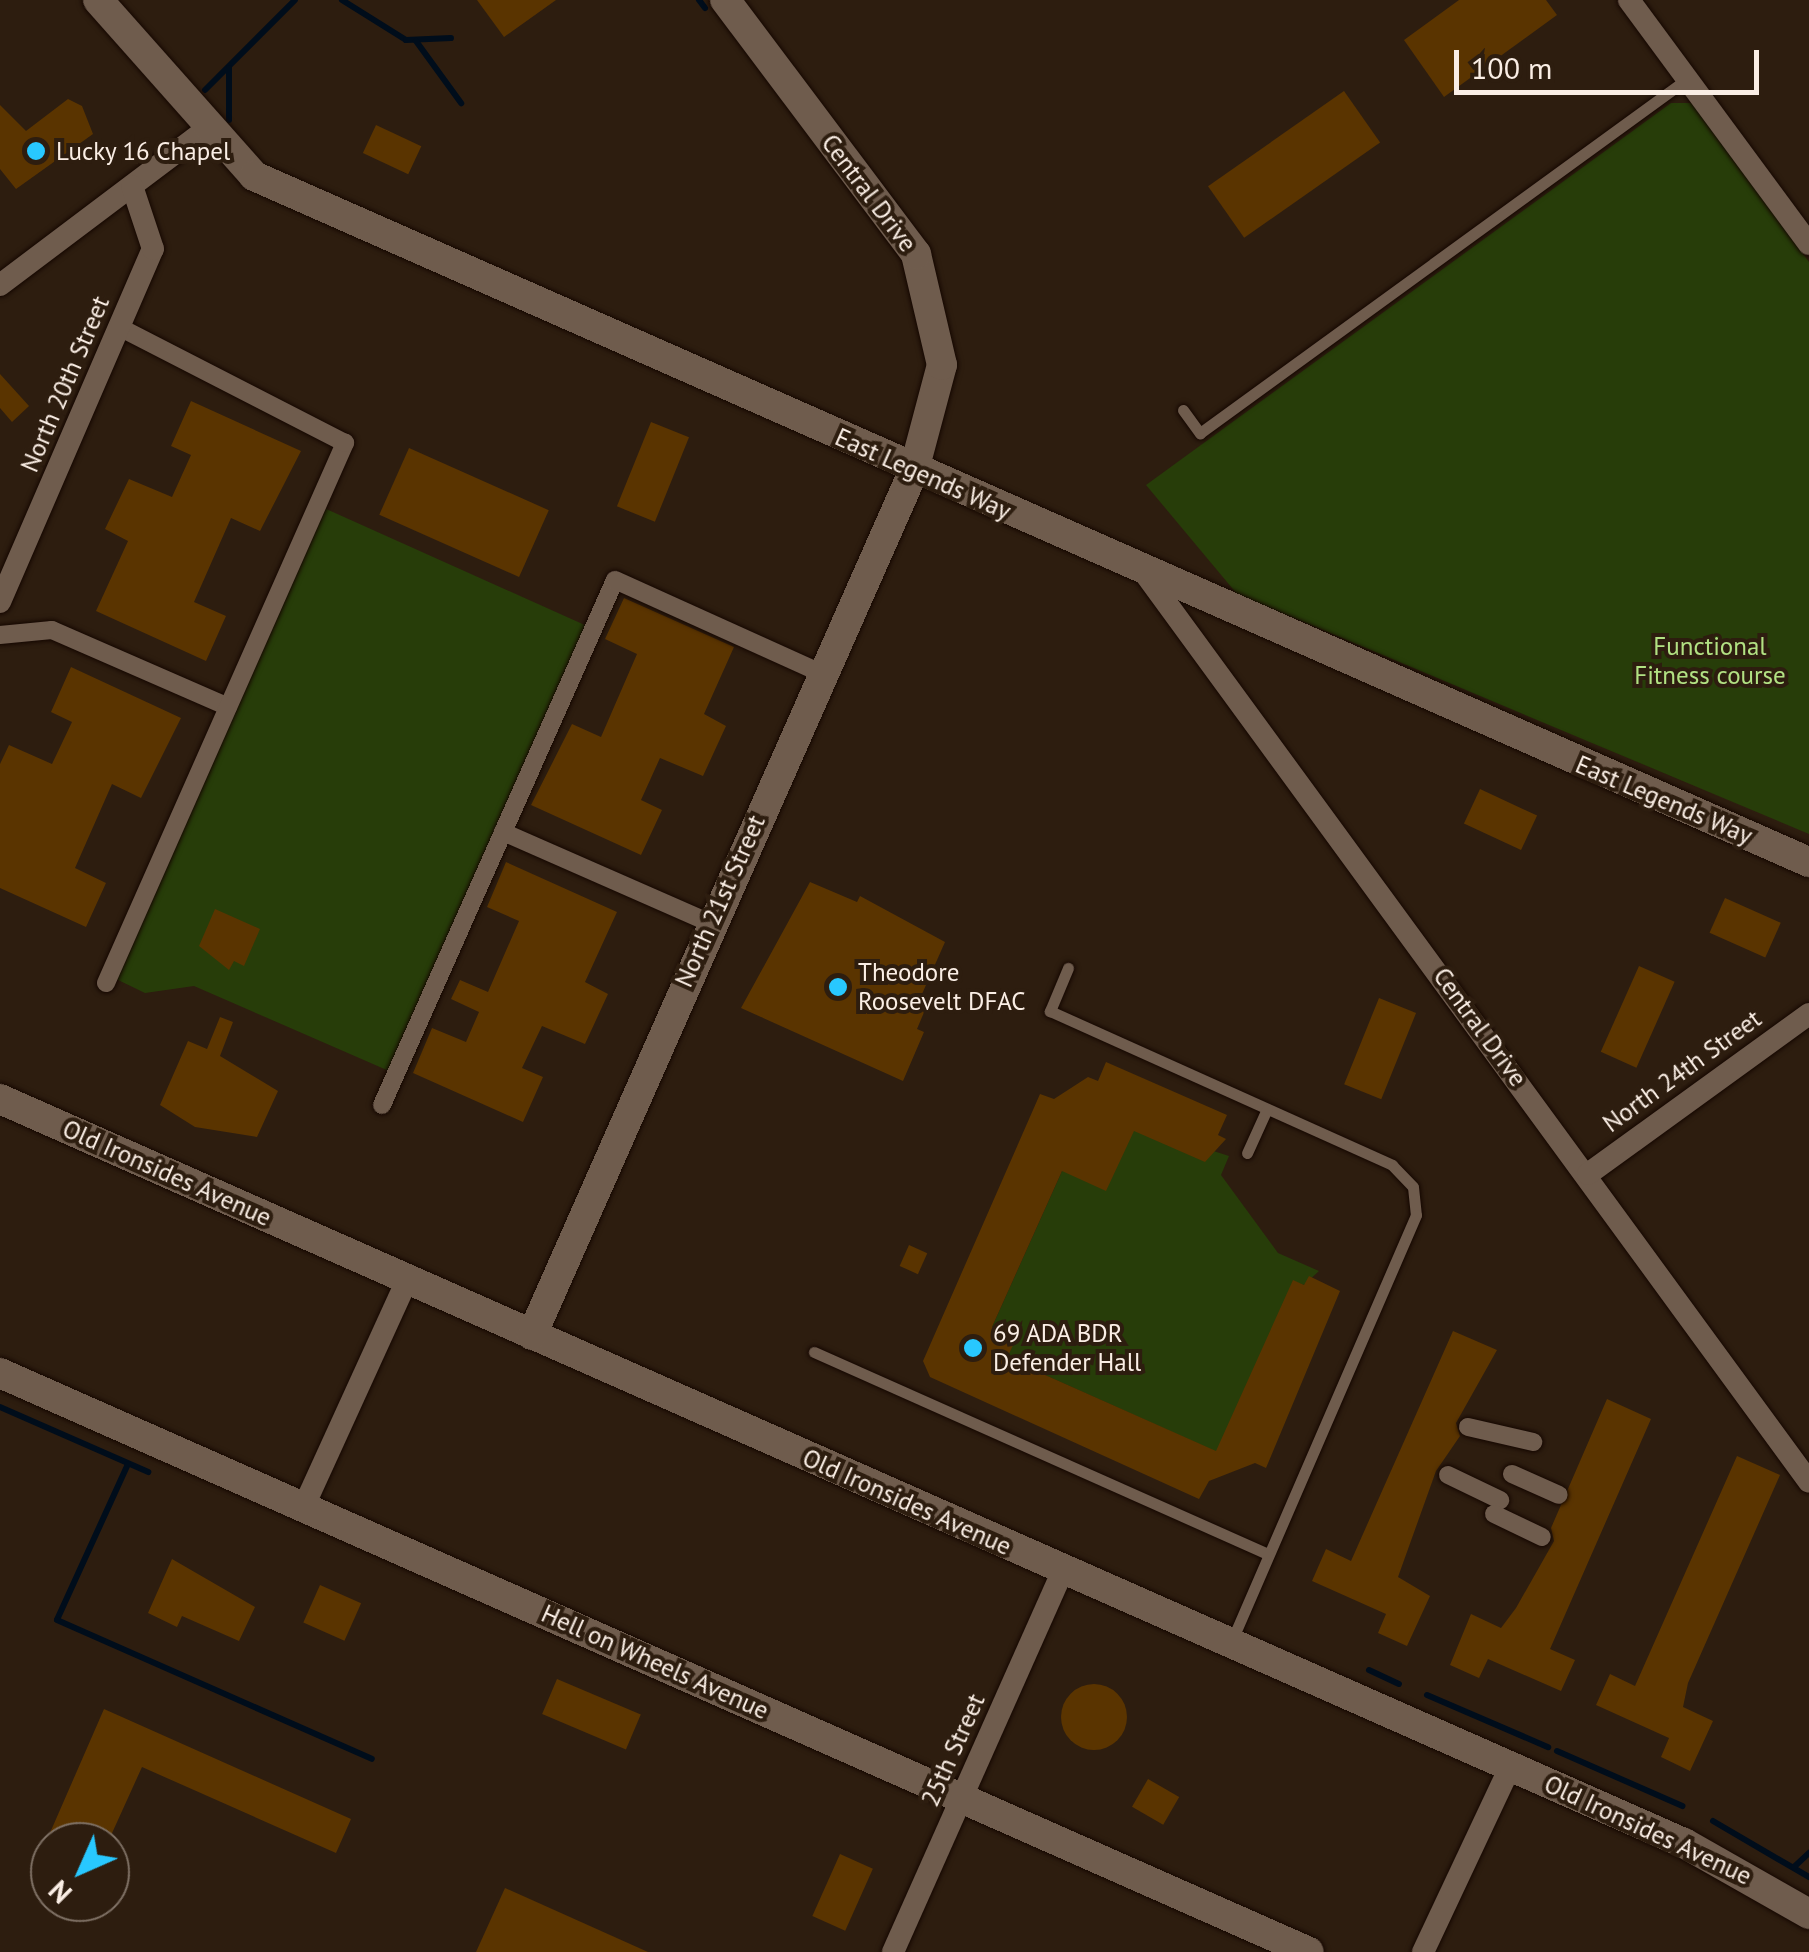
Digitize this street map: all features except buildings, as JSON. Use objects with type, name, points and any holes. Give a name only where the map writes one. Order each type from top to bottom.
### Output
[{"type":"street","name":"East Legends Way","points":[[98,0],[207,129],[254,176],[1146,575],[1809,862]]},
{"type":"street","points":[[1630,0],[1809,244]]},
{"type":"street","name":"Central Drive","points":[[737,4],[916,254],[942,365],[914,470]]},
{"type":"street","points":[[0,285],[207,129]]},
{"type":"street","name":"North 20th Street","points":[[0,602],[153,249],[132,186]]},
{"type":"street","points":[[106,982],[345,443],[119,327]]},
{"type":"street","name":"North 21st Street","points":[[532,1335],[710,923],[914,470]]},
{"type":"street","name":"Central Drive","points":[[1146,575],[1588,1174],[1809,1482]]},
{"type":"street","points":[[382,1104],[614,580],[821,673]]},
{"type":"street","points":[[0,635],[52,630],[228,707]]},
{"type":"street","points":[[503,832],[710,923]]},
{"type":"street","name":"North 24th Street","points":[[1588,1174],[1809,1014]]},
{"type":"street","name":"Old Ironsides Avenue","points":[[0,1099],[1510,1765],[1684,1844],[1809,1914]]},
{"type":"street","points":[[304,1506],[407,1280]]},
{"type":"street","name":"Hell on Wheels Avenue","points":[[0,1373],[1309,1952]]},
{"type":"street","points":[[1468,1427],[1532,1442]]},
{"type":"street","points":[[1512,1474],[1559,1495]]},
{"type":"street","points":[[1448,1475],[1542,1536]]},
{"type":"street","name":"25th Street","points":[[893,1952],[1063,1571]]},
{"type":"street","points":[[1423,1952],[1510,1765]]},
{"type":"lane","points":[[1183,410],[1200,432],[1688,78]]},
{"type":"lane","points":[[1068,968],[1050,1011],[1392,1165],[1413,1186],[1416,1215],[1230,1644]]},
{"type":"lane","points":[[1247,1153],[1267,1109]]},
{"type":"lane","points":[[814,1352],[1268,1554]]},
{"type":"green space","name":"Functional Fitness course","points":[[1671,103],[1693,103],[1809,262],[1809,834],[1237,594],[1146,485]]},
{"type":"green space","points":[[324,508],[587,626],[389,1071],[194,986],[145,993],[116,979]]},
{"type":"green space","points":[[1089,1111],[1229,1156],[1221,1175],[1278,1253],[1319,1271],[1304,1285],[1293,1281],[1219,1453],[1007,1358],[1015,1339],[992,1327]]},
{"type":"waterway","points":[[205,90],[295,0]]},
{"type":"waterway","points":[[342,0],[406,40],[451,38]]},
{"type":"waterway","points":[[699,0],[705,8]]},
{"type":"waterway","points":[[416,41],[461,103]]},
{"type":"waterway","points":[[229,68],[229,120]]},
{"type":"waterway","points":[[0,1407],[148,1472]]},
{"type":"waterway","points":[[128,1464],[57,1620],[372,1759]]},
{"type":"waterway","points":[[1369,1670],[1399,1684]]},
{"type":"waterway","points":[[1427,1695],[1548,1747]]},
{"type":"waterway","points":[[1557,1751],[1682,1806]]},
{"type":"waterway","points":[[1713,1821],[1809,1877]]},
{"type":"waterway","points":[[1794,1867],[1809,1853]]},
{"type":"place","name":"Lucky 16 Chapel","points":[[36,151]]},
{"type":"place","name":"Theodore Roosevelt DFAC","points":[[838,987]]},
{"type":"place","name":"69 ADA BDR Defender Hall","points":[[973,1348]]}]
